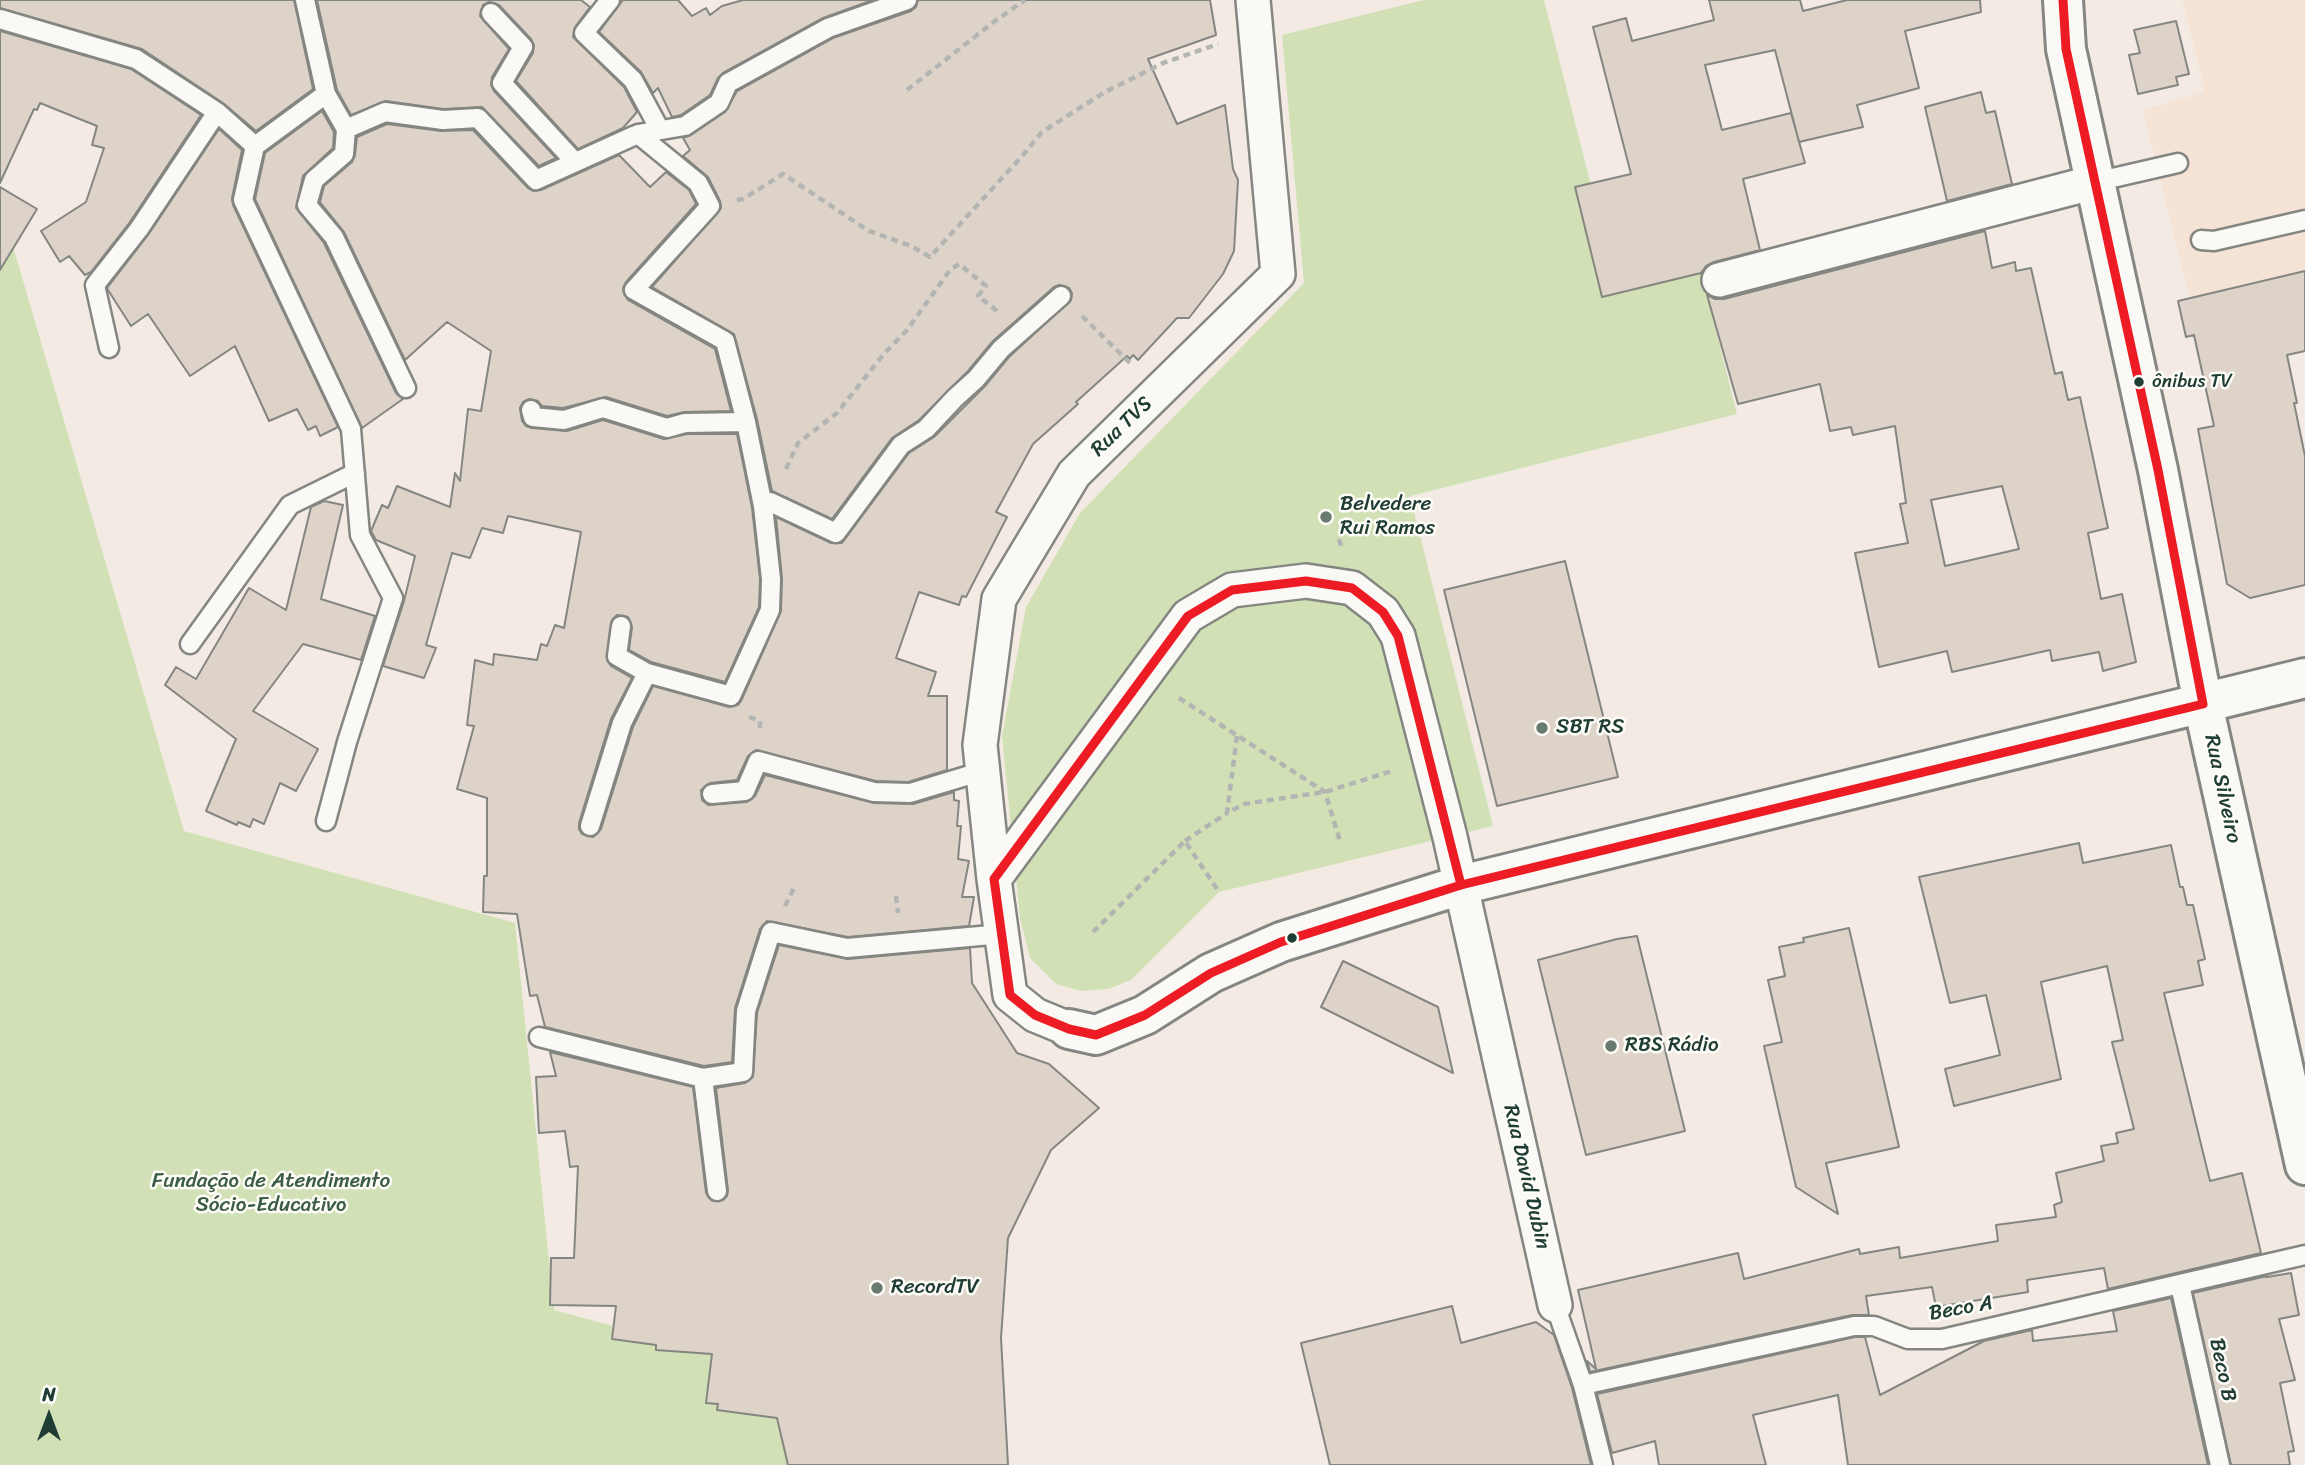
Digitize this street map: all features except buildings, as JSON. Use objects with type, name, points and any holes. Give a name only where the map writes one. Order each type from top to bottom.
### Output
[{"type":"street","name":"Rua Silveiro","points":[[2063,0],[2066,49],[2158,470],[2203,704],[2305,1165]]},
{"type":"street","name":"Rua TVS","points":[[1069,1029],[1035,1015],[1010,995],[980,745],[999,599],[1074,474],[1278,274],[1254,15]]},
{"type":"street","points":[[1719,280],[2095,183]]},
{"type":"street","name":"Rua David Dubin","points":[[994,878],[1188,616],[1231,590],[1306,581],[1352,588],[1383,612],[1398,636],[1461,886],[1555,1305]]},
{"type":"street","points":[[1069,1029],[1096,1035],[1145,1015],[1211,973],[1281,942],[1461,886],[2305,678]]},
{"type":"lane","points":[[305,0],[326,94],[346,130],[344,154],[314,180],[307,205],[334,237],[406,388]]},
{"type":"lane","points":[[610,0],[584,33],[633,80],[660,130]]},
{"type":"lane","points":[[346,130],[385,112],[443,120],[478,118],[536,180],[638,134],[685,126],[719,103],[728,83],[828,28],[906,0]]},
{"type":"lane","points":[[491,13],[523,47],[502,83],[575,162]]},
{"type":"lane","points":[[0,19],[136,59],[217,112],[255,146]]},
{"type":"lane","points":[[326,94],[255,146],[243,200],[351,429],[360,535],[393,598],[347,742],[326,821]]},
{"type":"lane","points":[[109,348],[95,285],[139,229],[217,112]]},
{"type":"lane","points":[[621,626],[617,656],[647,673],[731,696],[770,610],[767,504],[725,341],[634,290],[710,206],[698,183],[638,134]]},
{"type":"lane","points":[[2095,183],[2178,163]]},
{"type":"lane","points":[[2201,240],[2214,241],[2305,220]]},
{"type":"lane","points":[[767,504],[836,533],[901,444],[926,429],[976,379],[1001,349],[1061,296]]},
{"type":"lane","points":[[531,410],[533,417],[564,421],[603,408],[667,428],[685,423],[746,422]]},
{"type":"lane","points":[[190,644],[290,505],[355,473]]},
{"type":"lane","points":[[590,826],[622,723],[647,673]]},
{"type":"lane","points":[[712,794],[744,791],[758,761],[874,792],[910,793],[983,771]]},
{"type":"lane","points":[[539,1037],[703,1078],[743,1072],[746,1011],[771,932],[847,948],[1002,934]]},
{"type":"lane","points":[[703,1078],[717,1191]]},
{"type":"lane","name":"Beco A","points":[[1583,1385],[1854,1326],[1874,1326],[1908,1339],[1942,1339],[2305,1255]]},
{"type":"lane","name":"Beco B","points":[[2180,1285],[2220,1465]]},
{"type":"lane","name":"Rua David Dubin","points":[[1555,1305],[1583,1385],[1603,1465]]},
{"type":"path","points":[[907,90],[1025,0]]},
{"type":"path","points":[[710,206],[743,199],[783,174],[869,231],[911,246],[930,257],[1042,132],[1105,92],[1254,15]]},
{"type":"path","points":[[767,504],[798,443],[837,413],[883,355],[907,330],[950,270],[959,264],[986,286],[978,296],[1021,332]]},
{"type":"path","points":[[1061,296],[1117,349],[1157,392]]},
{"type":"path","points":[[731,696],[730,709],[760,721],[758,761]]},
{"type":"path","points":[[1179,698],[1325,792],[1340,841]]},
{"type":"path","points":[[1227,813],[1237,736]]},
{"type":"path","points":[[1093,932],[1185,841],[1227,813],[1244,804],[1325,792],[1398,769]]},
{"type":"path","points":[[1185,841],[1219,892]]},
{"type":"shaded area","points":[[2182,0],[2305,0],[2305,281],[2192,308],[2143,110],[2205,92]]},
{"type":"green space","points":[[1424,0],[1544,0],[1607,249],[1690,228],[1737,414],[1410,496],[1493,826],[1219,892],[1131,980],[1108,989],[1081,991],[1056,984],[1030,958],[1020,918],[1002,736],[1026,607],[1080,513],[1304,283],[1282,35]]},
{"type":"green space","name":"Fundação de Atendimento Sócio-Educativo","points":[[0,202],[184,831],[515,923],[554,1310],[765,1367],[788,1465],[0,1465]]},
{"type":"transit line","points":[[1461,885],[2203,704],[2158,470],[2066,49],[2063,0]]},
{"type":"transit line","points":[[1306,581],[1352,588],[1383,612],[1398,636],[1461,885],[1281,942],[1211,973],[1145,1015],[1096,1035],[1069,1029],[1035,1015],[1010,995],[994,879],[1188,616],[1232,590],[1306,581]]},
{"type":"place","name":"ônibus TV","points":[[2139,382]]},
{"type":"place","name":"Belvedere Rui Ramos","points":[[1326,517]]},
{"type":"place","name":"SBT RS","points":[[1542,728]]},
{"type":"place","name":"RBS Rádio","points":[[1611,1046]]},
{"type":"place","name":"RecordTV","points":[[877,1288]]}]
